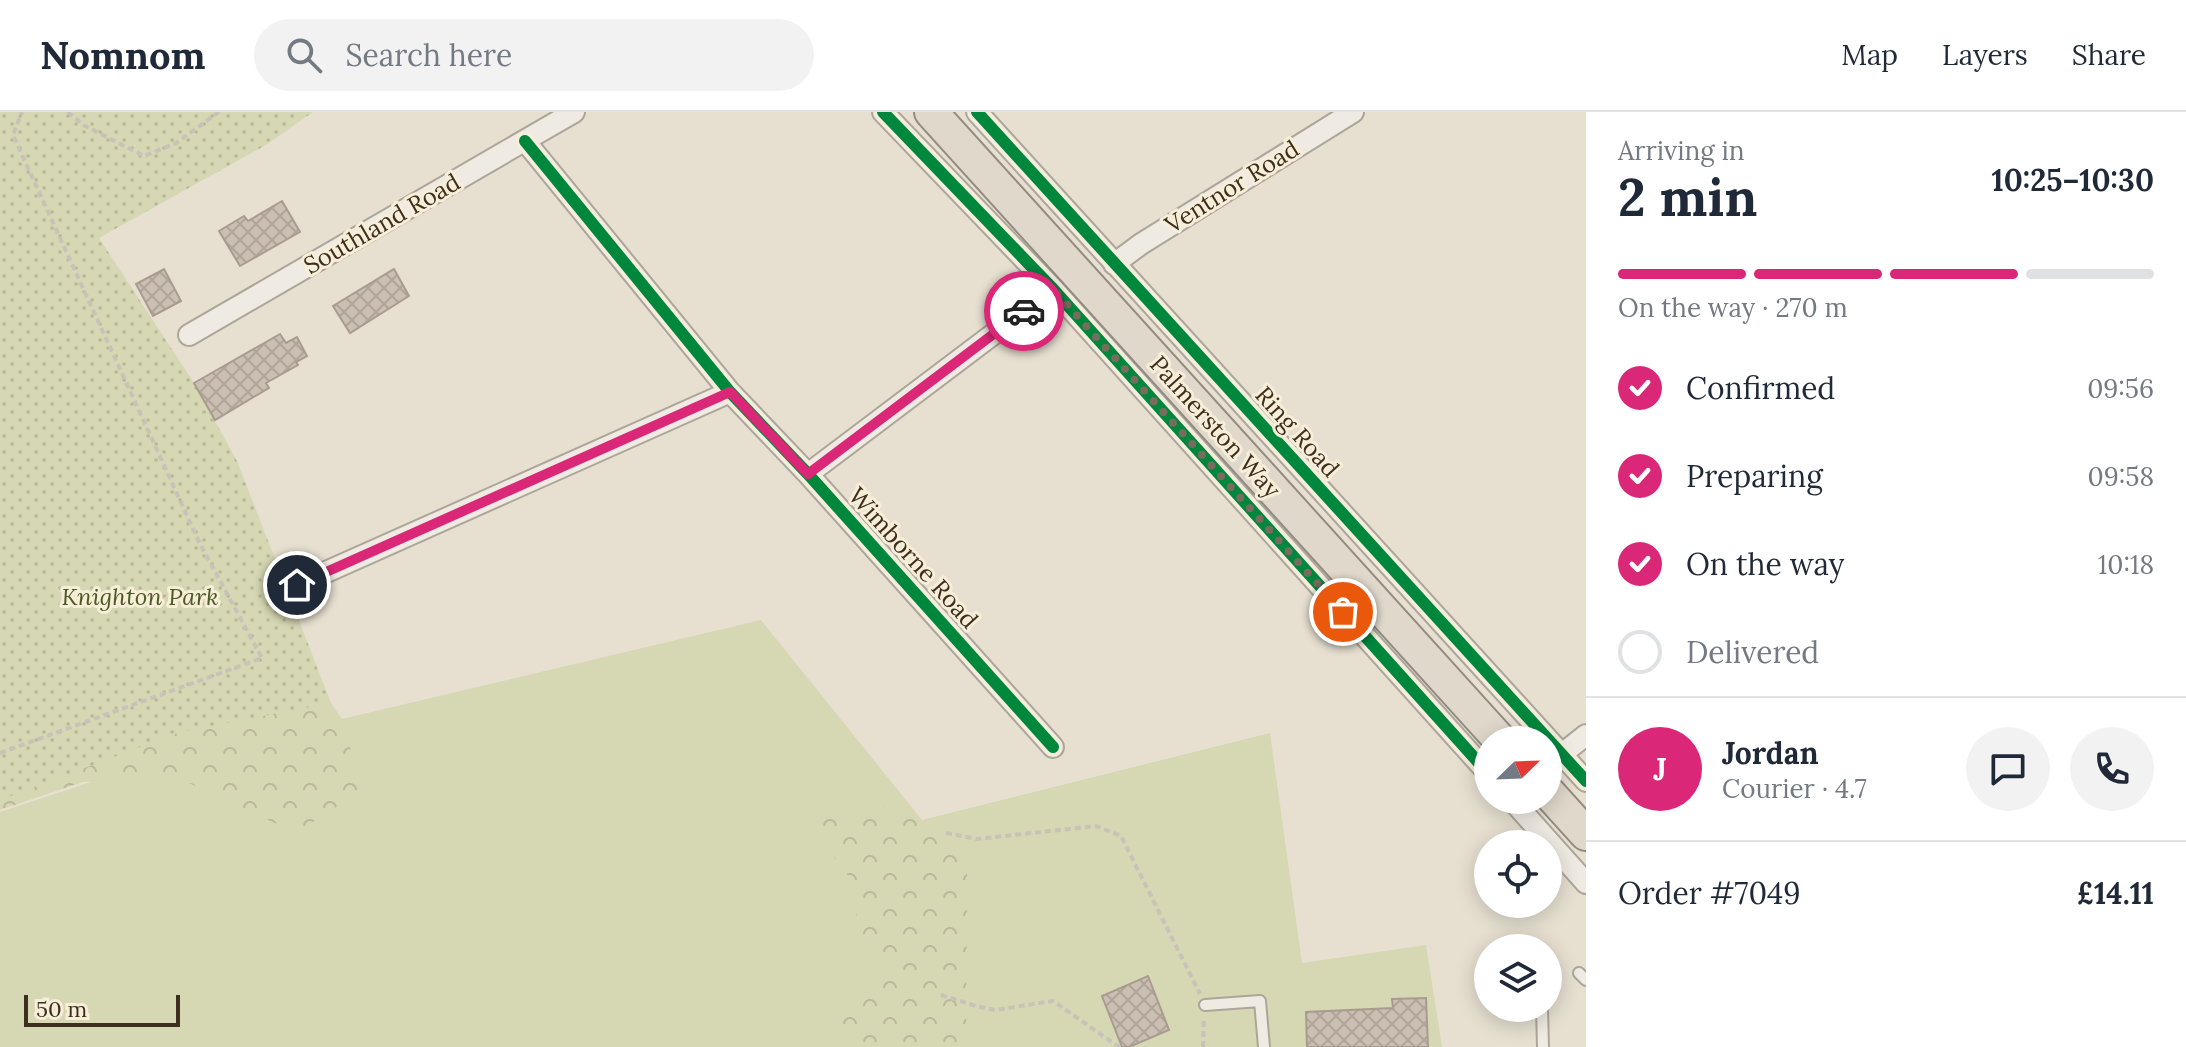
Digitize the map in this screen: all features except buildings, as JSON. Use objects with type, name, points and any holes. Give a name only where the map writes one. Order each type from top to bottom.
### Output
[{"type":"highway","name":"Palmerston Way","points":[[931,112],[1487,726]]},
{"type":"highway","points":[[1562,807],[1586,834]]},
{"type":"street","name":"Southland Road","points":[[189,335],[574,112]]},
{"type":"street","points":[[883,112],[1053,289],[1474,757]]},
{"type":"street","name":"Ring Road","points":[[977,112],[1536,726]]},
{"type":"street","name":"Ventnor Road","points":[[1114,264],[1353,112]]},
{"type":"street","name":"Wimborne Road","points":[[525,141],[730,392],[808,474],[1053,747]]},
{"type":"street","points":[[808,474],[1053,289]]},
{"type":"street","points":[[297,585],[730,392]]},
{"type":"street","points":[[1562,754],[1586,735]]},
{"type":"street","name":"Ring Road","points":[[1562,754],[1586,781]]},
{"type":"street","points":[[1524,814],[1586,883]]},
{"type":"lane","points":[[1205,1005],[1260,1001],[1264,1047]]},
{"type":"lane","points":[[1542,1022],[1543,1047]]},
{"type":"path","points":[[0,753],[262,658],[199,542],[13,135],[22,112]]},
{"type":"path","points":[[68,112],[85,126],[144,156],[176,143],[219,112]]},
{"type":"path","points":[[946,833],[977,839],[1096,826],[1121,836],[1205,1005],[1203,1047]]},
{"type":"path","points":[[941,995],[995,1010],[1053,1001],[1119,1047]]},
{"type":"green space","name":"Knighton Park","points":[[0,112],[313,112],[266,145],[99,238],[194,383],[237,461],[331,703],[180,732],[0,800]]},
{"type":"green space","points":[[277,562],[315,666],[367,787],[296,833],[189,783],[83,782],[0,810],[0,569]]},
{"type":"green space","points":[[761,620],[922,820],[1270,733],[1302,963],[1426,945],[1442,1047],[0,1047],[0,812],[331,703],[342,719]]},
{"type":"green space","points":[[892,807],[946,833],[967,868],[966,1047],[877,1047],[816,1028],[903,970],[890,955],[861,956],[854,939],[859,891],[805,816]]},
{"type":"cycle path","points":[[883,112],[1053,289],[1474,757]]},
{"type":"cycle path","points":[[977,112],[1586,781]]},
{"type":"cycle path","points":[[525,141],[730,392],[808,474],[1053,747]]},
{"type":"way so far","points":[[1024,311],[1053,289],[1343,612]]},
{"type":"route","points":[[297,585],[730,392],[808,474],[1024,311]]}]
